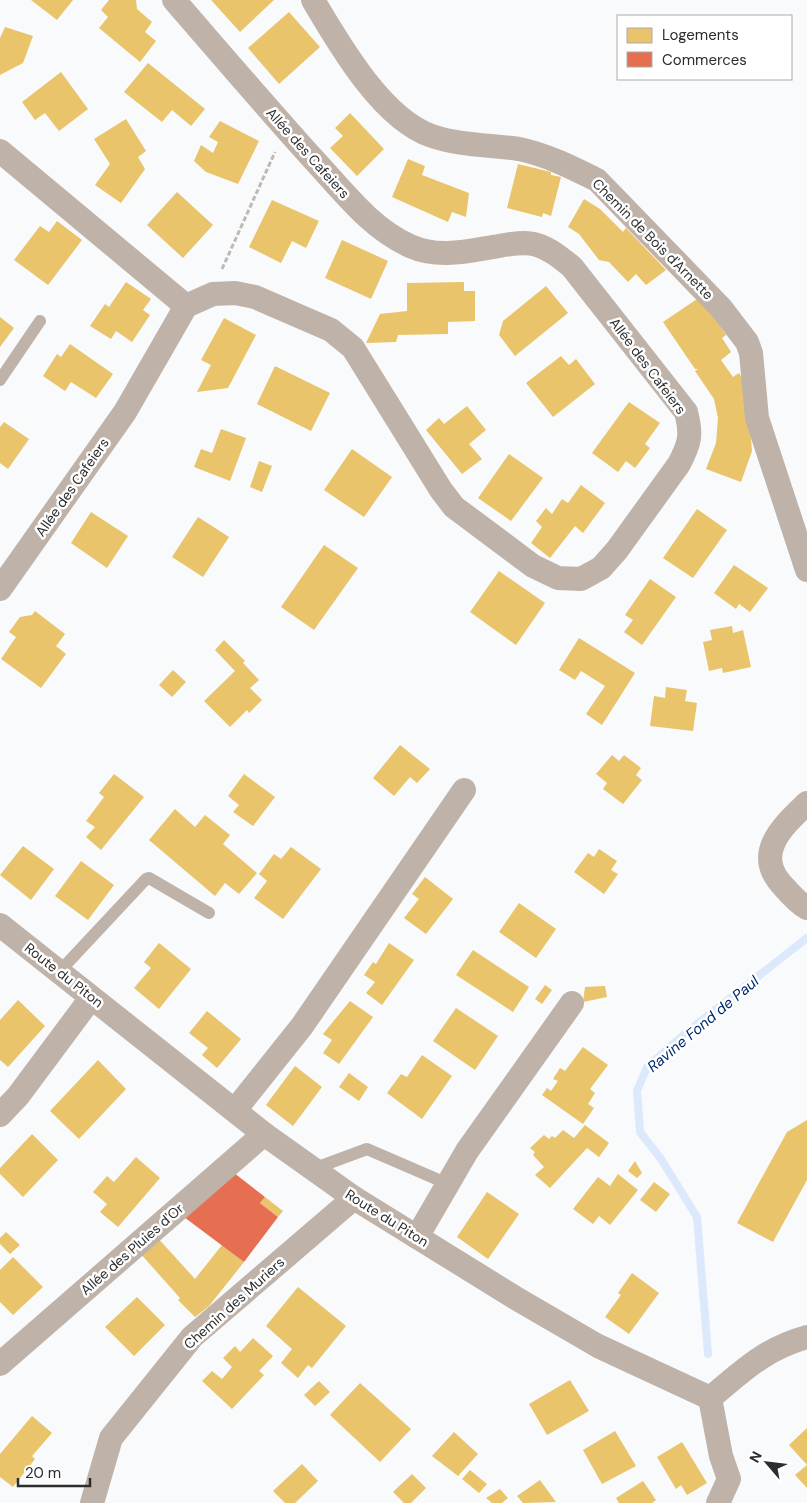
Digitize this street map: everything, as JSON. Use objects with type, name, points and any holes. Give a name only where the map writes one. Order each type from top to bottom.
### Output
[{"type":"street","name":"Allée des Cafeiers","points":[[0,589],[125,412],[186,306],[213,294],[235,293],[256,297],[331,330],[343,338],[353,348],[441,490],[454,507],[533,566],[558,578],[581,579],[601,568],[623,543],[679,464],[687,448],[691,430],[686,412],[572,267],[555,253],[535,244],[512,244],[456,253],[433,254],[410,246],[387,234],[366,216],[174,0]]},
{"type":"street","name":"Chemin de Bois d'Arnette","points":[[313,0],[331,30],[376,94],[401,120],[433,136],[521,150],[575,169],[596,180],[721,308],[747,342],[751,354],[757,418],[807,570]]},
{"type":"street","points":[[0,151],[186,306]]},
{"type":"street","points":[[235,1110],[302,1026],[464,790]]},
{"type":"street","points":[[807,803],[779,832],[770,850],[772,868],[779,882],[800,904],[807,908]]},
{"type":"street","name":"Route du Piton","points":[[0,925],[264,1134],[354,1198],[598,1346],[710,1398]]},
{"type":"street","points":[[0,1115],[18,1096],[92,998]]},
{"type":"street","points":[[417,1237],[467,1150],[572,1003]]},
{"type":"street","name":"Allée des Pluies d'Or","points":[[0,1364],[264,1134]]},
{"type":"street","name":"Chemin des Muriers","points":[[92,1503],[111,1438],[192,1337],[354,1198]]},
{"type":"street","points":[[718,1503],[729,1479],[721,1456],[710,1398],[764,1354],[788,1342],[807,1337]]},
{"type":"lane","points":[[0,380],[40,321]]},
{"type":"lane","points":[[59,972],[146,879],[150,878],[209,913]]},
{"type":"lane","points":[[313,1169],[367,1149],[448,1184]]},
{"type":"path","points":[[213,294],[286,128]]},
{"type":"building: Logements","points":[[31,0],[73,0],[57,20]]},
{"type":"building: Logements","points":[[109,0],[136,0],[137,9],[152,22],[145,32],[156,41],[140,62],[99,28],[108,17],[101,10]]},
{"type":"building: Logements","points":[[211,0],[274,0],[240,32]]},
{"type":"building: Logements","points":[[289,12],[320,47],[279,84],[248,48]]},
{"type":"building: Logements","points":[[5,27],[33,36],[23,63],[0,75],[0,38]]},
{"type":"building: Logements","points":[[148,63],[205,109],[191,126],[172,110],[162,122],[124,92]]},
{"type":"building: Logements","points":[[61,72],[88,109],[59,131],[45,113],[35,120],[22,102]]},
{"type":"building: Logements","points":[[350,113],[384,149],[357,176],[330,148],[343,136],[335,128]]},
{"type":"building: Logements","points":[[126,119],[146,151],[138,157],[145,169],[121,203],[95,185],[110,164],[94,139]]},
{"type":"building: Logements","points":[[220,121],[259,141],[238,184],[206,172],[194,161],[201,145],[213,153],[218,142],[209,137]]},
{"type":"building: Logements","points":[[408,159],[425,166],[422,175],[469,193],[466,217],[452,212],[448,222],[392,197]]},
{"type":"building: Logements","points":[[518,164],[551,172],[551,175],[561,177],[551,216],[543,213],[542,217],[507,208]]},
{"type":"building: Logements","points":[[177,192],[213,225],[183,258],[147,225]]},
{"type":"building: Logements","points":[[584,199],[600,209],[623,232],[626,228],[666,270],[646,285],[636,274],[628,282],[609,262],[599,260],[579,234],[568,227]]},
{"type":"building: Logements","points":[[272,200],[319,221],[306,248],[292,241],[281,263],[249,247]]},
{"type":"building: Logements","points":[[57,221],[82,240],[48,285],[14,260],[40,226],[49,232]]},
{"type":"building: Logements","points":[[342,240],[388,261],[371,299],[325,278]]},
{"type":"building: Logements","points":[[126,282],[151,299],[143,310],[150,315],[132,342],[116,331],[111,339],[90,326],[105,304],[109,307]]},
{"type":"building: Logements","points":[[464,282],[464,291],[475,291],[475,321],[448,322],[448,334],[398,335],[396,342],[366,343],[380,314],[407,311],[407,283]]},
{"type":"building: Logements","points":[[546,286],[568,313],[515,356],[499,335],[503,321]]},
{"type":"building: Logements","points":[[700,297],[726,335],[722,338],[731,352],[721,360],[733,377],[739,373],[747,386],[752,451],[741,482],[706,469],[716,443],[718,418],[714,399],[695,371],[698,369],[695,369],[663,322]]},
{"type":"building: Logements","points":[[0,317],[14,328],[0,347]]},
{"type":"building: Logements","points":[[224,318],[256,335],[228,388],[197,392],[211,365],[201,360]]},
{"type":"building: Logements","points":[[70,344],[113,374],[96,398],[71,382],[65,391],[43,376],[57,354],[61,357]]},
{"type":"building: Logements","points":[[561,356],[569,365],[576,359],[595,384],[553,417],[526,383]]},
{"type":"building: Logements","points":[[275,366],[330,393],[311,431],[257,404]]},
{"type":"building: Logements","points":[[629,402],[660,423],[645,444],[650,448],[635,468],[626,461],[618,472],[592,453]]},
{"type":"building: Logements","points":[[467,406],[486,430],[469,444],[482,459],[462,474],[426,430],[439,418],[444,424]]},
{"type":"building: Logements","points":[[4,422],[29,439],[8,469],[0,463],[0,427]]},
{"type":"building: Logements","points":[[221,429],[246,438],[230,481],[194,467],[201,449],[212,453]]},
{"type":"building: Logements","points":[[352,449],[392,477],[364,517],[324,490]]},
{"type":"building: Logements","points":[[509,454],[543,478],[511,521],[478,498]]},
{"type":"building: Logements","points":[[259,461],[272,466],[262,492],[250,487]]},
{"type":"building: Logements","points":[[581,485],[605,503],[583,533],[575,526],[550,558],[531,543],[542,527],[536,521],[546,508],[552,514],[562,499],[568,503]]},
{"type":"building: Logements","points":[[697,509],[727,530],[693,578],[663,558]]},
{"type":"building: Logements","points":[[91,512],[128,536],[107,568],[71,543]]},
{"type":"building: Logements","points":[[198,517],[229,537],[203,577],[172,557]]},
{"type":"building: Logements","points":[[324,545],[358,568],[314,630],[281,607]]},
{"type":"building: Logements","points":[[734,565],[768,588],[750,612],[739,604],[736,609],[714,593]]},
{"type":"building: Logements","points":[[499,571],[545,603],[516,645],[470,612]]},
{"type":"building: Logements","points":[[650,579],[676,597],[642,645],[624,632],[633,620],[625,615]]},
{"type":"building: Logements","points":[[35,611],[65,634],[56,646],[66,654],[41,688],[1,659],[16,637],[9,632],[20,617],[32,615]]},
{"type":"building: Logements","points":[[732,626],[733,633],[743,630],[751,667],[723,673],[722,668],[709,671],[703,642],[712,640],[710,630]]},
{"type":"building: Logements","points":[[579,638],[635,673],[602,725],[586,714],[605,686],[581,671],[575,680],[559,670]]},
{"type":"building: Logements","points":[[224,640],[245,661],[243,663],[259,680],[250,688],[262,700],[249,713],[247,710],[230,727],[204,701],[235,671],[215,650]]},
{"type":"building: Logements","points":[[173,670],[186,682],[172,697],[159,685]]},
{"type":"building: Logements","points":[[666,687],[687,690],[685,701],[697,703],[693,731],[650,726],[654,696],[665,698]]},
{"type":"building: Logements","points":[[400,745],[430,769],[417,783],[410,777],[394,796],[373,778]]},
{"type":"building: Logements","points":[[612,755],[619,761],[624,755],[641,768],[636,775],[642,780],[623,804],[603,789],[607,783],[596,774]]},
{"type":"building: Logements","points":[[114,774],[144,797],[101,850],[86,837],[95,827],[86,821],[104,797],[99,793]]},
{"type":"building: Logements","points":[[244,774],[275,797],[253,826],[233,812],[239,805],[228,796]]},
{"type":"building: Logements","points":[[175,809],[195,827],[205,815],[230,835],[223,844],[257,873],[239,894],[225,883],[215,896],[149,840]]},
{"type":"building: Logements","points":[[23,846],[54,869],[31,900],[0,875]]},
{"type":"building: Logements","points":[[291,847],[321,869],[283,919],[254,898],[267,881],[259,874],[274,854],[281,859]]},
{"type":"building: Logements","points":[[599,849],[617,861],[611,870],[618,874],[604,894],[574,872],[588,853],[594,857]]},
{"type":"building: Logements","points":[[81,861],[114,885],[88,920],[55,896]]},
{"type":"building: Logements","points":[[425,877],[453,899],[426,934],[404,918],[419,899],[412,894]]},
{"type":"building: Logements","points":[[519,903],[556,929],[536,958],[499,932]]},
{"type":"building: Logements","points":[[159,943],[191,969],[159,1009],[134,988],[151,968],[144,962]]},
{"type":"building: Logements","points":[[389,943],[414,960],[382,1005],[366,993],[375,982],[364,975],[373,962],[376,964]]},
{"type":"building: Logements","points":[[473,950],[529,987],[513,1012],[456,975]]},
{"type":"building: Logements","points":[[545,985],[552,990],[542,1004],[535,999]]},
{"type":"building: Logements","points":[[605,986],[607,997],[583,1002],[585,987]]},
{"type":"building: Logements","points":[[18,1000],[45,1026],[8,1067],[0,1060],[0,1020]]},
{"type":"building: Logements","points":[[350,1001],[373,1017],[339,1064],[323,1053],[332,1040],[323,1034]]},
{"type":"building: Logements","points":[[456,1008],[498,1036],[475,1070],[433,1041]]},
{"type":"building: Logements","points":[[207,1011],[241,1039],[217,1068],[202,1055],[208,1048],[189,1033]]},
{"type":"building: Logements","points":[[583,1047],[608,1065],[590,1089],[595,1093],[588,1104],[594,1108],[583,1124],[542,1095],[547,1088],[551,1091],[558,1081],[553,1079],[560,1068],[565,1071]]},
{"type":"building: Logements","points":[[422,1055],[452,1076],[422,1119],[387,1093],[401,1074],[407,1077]]},
{"type":"building: Logements","points":[[98,1060],[126,1089],[79,1139],[50,1111]]},
{"type":"building: Logements","points":[[295,1066],[322,1087],[293,1126],[266,1105]]},
{"type":"building: Logements","points":[[349,1073],[368,1087],[359,1101],[339,1087]]},
{"type":"building: Logements","points":[[807,1120],[807,1180],[773,1242],[737,1223],[787,1132]]},
{"type":"building: Logements","points":[[585,1125],[609,1143],[599,1157],[587,1148],[550,1188],[535,1175],[544,1167],[533,1155],[535,1152],[530,1148],[544,1135],[549,1139],[552,1136],[555,1138],[563,1130],[574,1138]]},
{"type":"building: Logements","points":[[32,1134],[58,1160],[23,1197],[0,1174],[0,1168]]},
{"type":"building: Logements","points":[[136,1157],[160,1178],[118,1227],[100,1212],[107,1204],[93,1192],[107,1176],[114,1182]]},
{"type":"building: Logements","points":[[635,1161],[642,1173],[637,1178],[628,1171]]},
{"type":"building: Logements","points":[[618,1174],[638,1190],[610,1225],[599,1216],[593,1224],[573,1209],[598,1177],[610,1186]]},
{"type":"building: Logements","points":[[654,1182],[670,1194],[656,1212],[640,1200]]},
{"type":"building: Logements","points":[[487,1192],[519,1214],[488,1259],[457,1237]]},
{"type":"building: Logements","points":[[265,1197],[283,1211],[278,1217],[260,1203]]},
{"type":"building: Logements","points":[[6,1232],[20,1245],[10,1254],[0,1244],[0,1238]]},
{"type":"building: Logements","points":[[156,1236],[195,1279],[222,1245],[244,1262],[209,1306],[195,1317],[178,1300],[180,1298],[139,1252]]},
{"type":"building: Logements","points":[[13,1257],[43,1287],[13,1315],[0,1302],[0,1270]]},
{"type":"building: Logements","points":[[632,1273],[659,1293],[629,1334],[605,1317],[621,1295],[618,1293]]},
{"type":"building: Logements","points":[[298,1287],[346,1326],[312,1368],[308,1365],[298,1378],[281,1363],[292,1349],[266,1326]]},
{"type":"building: Logements","points":[[137,1297],[165,1325],[134,1356],[105,1327]]},
{"type":"building: Logements","points":[[253,1338],[273,1356],[259,1371],[264,1375],[232,1409],[202,1381],[212,1371],[222,1379],[232,1367],[223,1358],[235,1346],[240,1352]]},
{"type":"building: Logements","points":[[570,1380],[589,1411],[547,1435],[529,1404]]},
{"type":"building: Logements","points":[[319,1381],[330,1392],[315,1406],[304,1395]]},
{"type":"building: Logements","points":[[360,1383],[411,1429],[380,1462],[330,1415]]},
{"type":"building: Logements","points":[[32,1416],[52,1433],[32,1456],[35,1459],[13,1487],[0,1477],[0,1454]]},
{"type":"building: Logements","points":[[807,1428],[807,1465],[789,1445]]},
{"type":"building: Logements","points":[[615,1431],[636,1466],[602,1484],[583,1450]]},
{"type":"building: Logements","points":[[454,1432],[478,1454],[458,1476],[432,1456]]},
{"type":"building: Logements","points":[[682,1442],[707,1483],[687,1495],[681,1485],[676,1489],[657,1457]]},
{"type":"building: Logements","points":[[302,1464],[318,1481],[295,1503],[285,1503],[273,1491]]},
{"type":"building: Logements","points":[[807,1465],[807,1488],[795,1475]]},
{"type":"building: Logements","points":[[470,1470],[487,1484],[479,1493],[462,1479]]},
{"type":"building: Logements","points":[[412,1474],[426,1488],[411,1503],[404,1503],[393,1492]]},
{"type":"building: Logements","points":[[540,1480],[556,1502],[523,1503],[517,1496]]},
{"type":"building: Logements","points":[[643,1481],[656,1500],[652,1503],[619,1503],[616,1498]]},
{"type":"building: Logements","points":[[500,1489],[508,1498],[502,1503],[492,1503],[486,1498]]},
{"type":"building: Commerces","points":[[229,1169],[265,1197],[260,1203],[278,1217],[244,1262],[180,1214]]},
{"type":"waterway","name":"Ravine Fond de Paul","points":[[708,1354],[697,1217],[661,1159],[640,1132],[637,1091],[647,1067],[687,1032],[807,938]]}]
